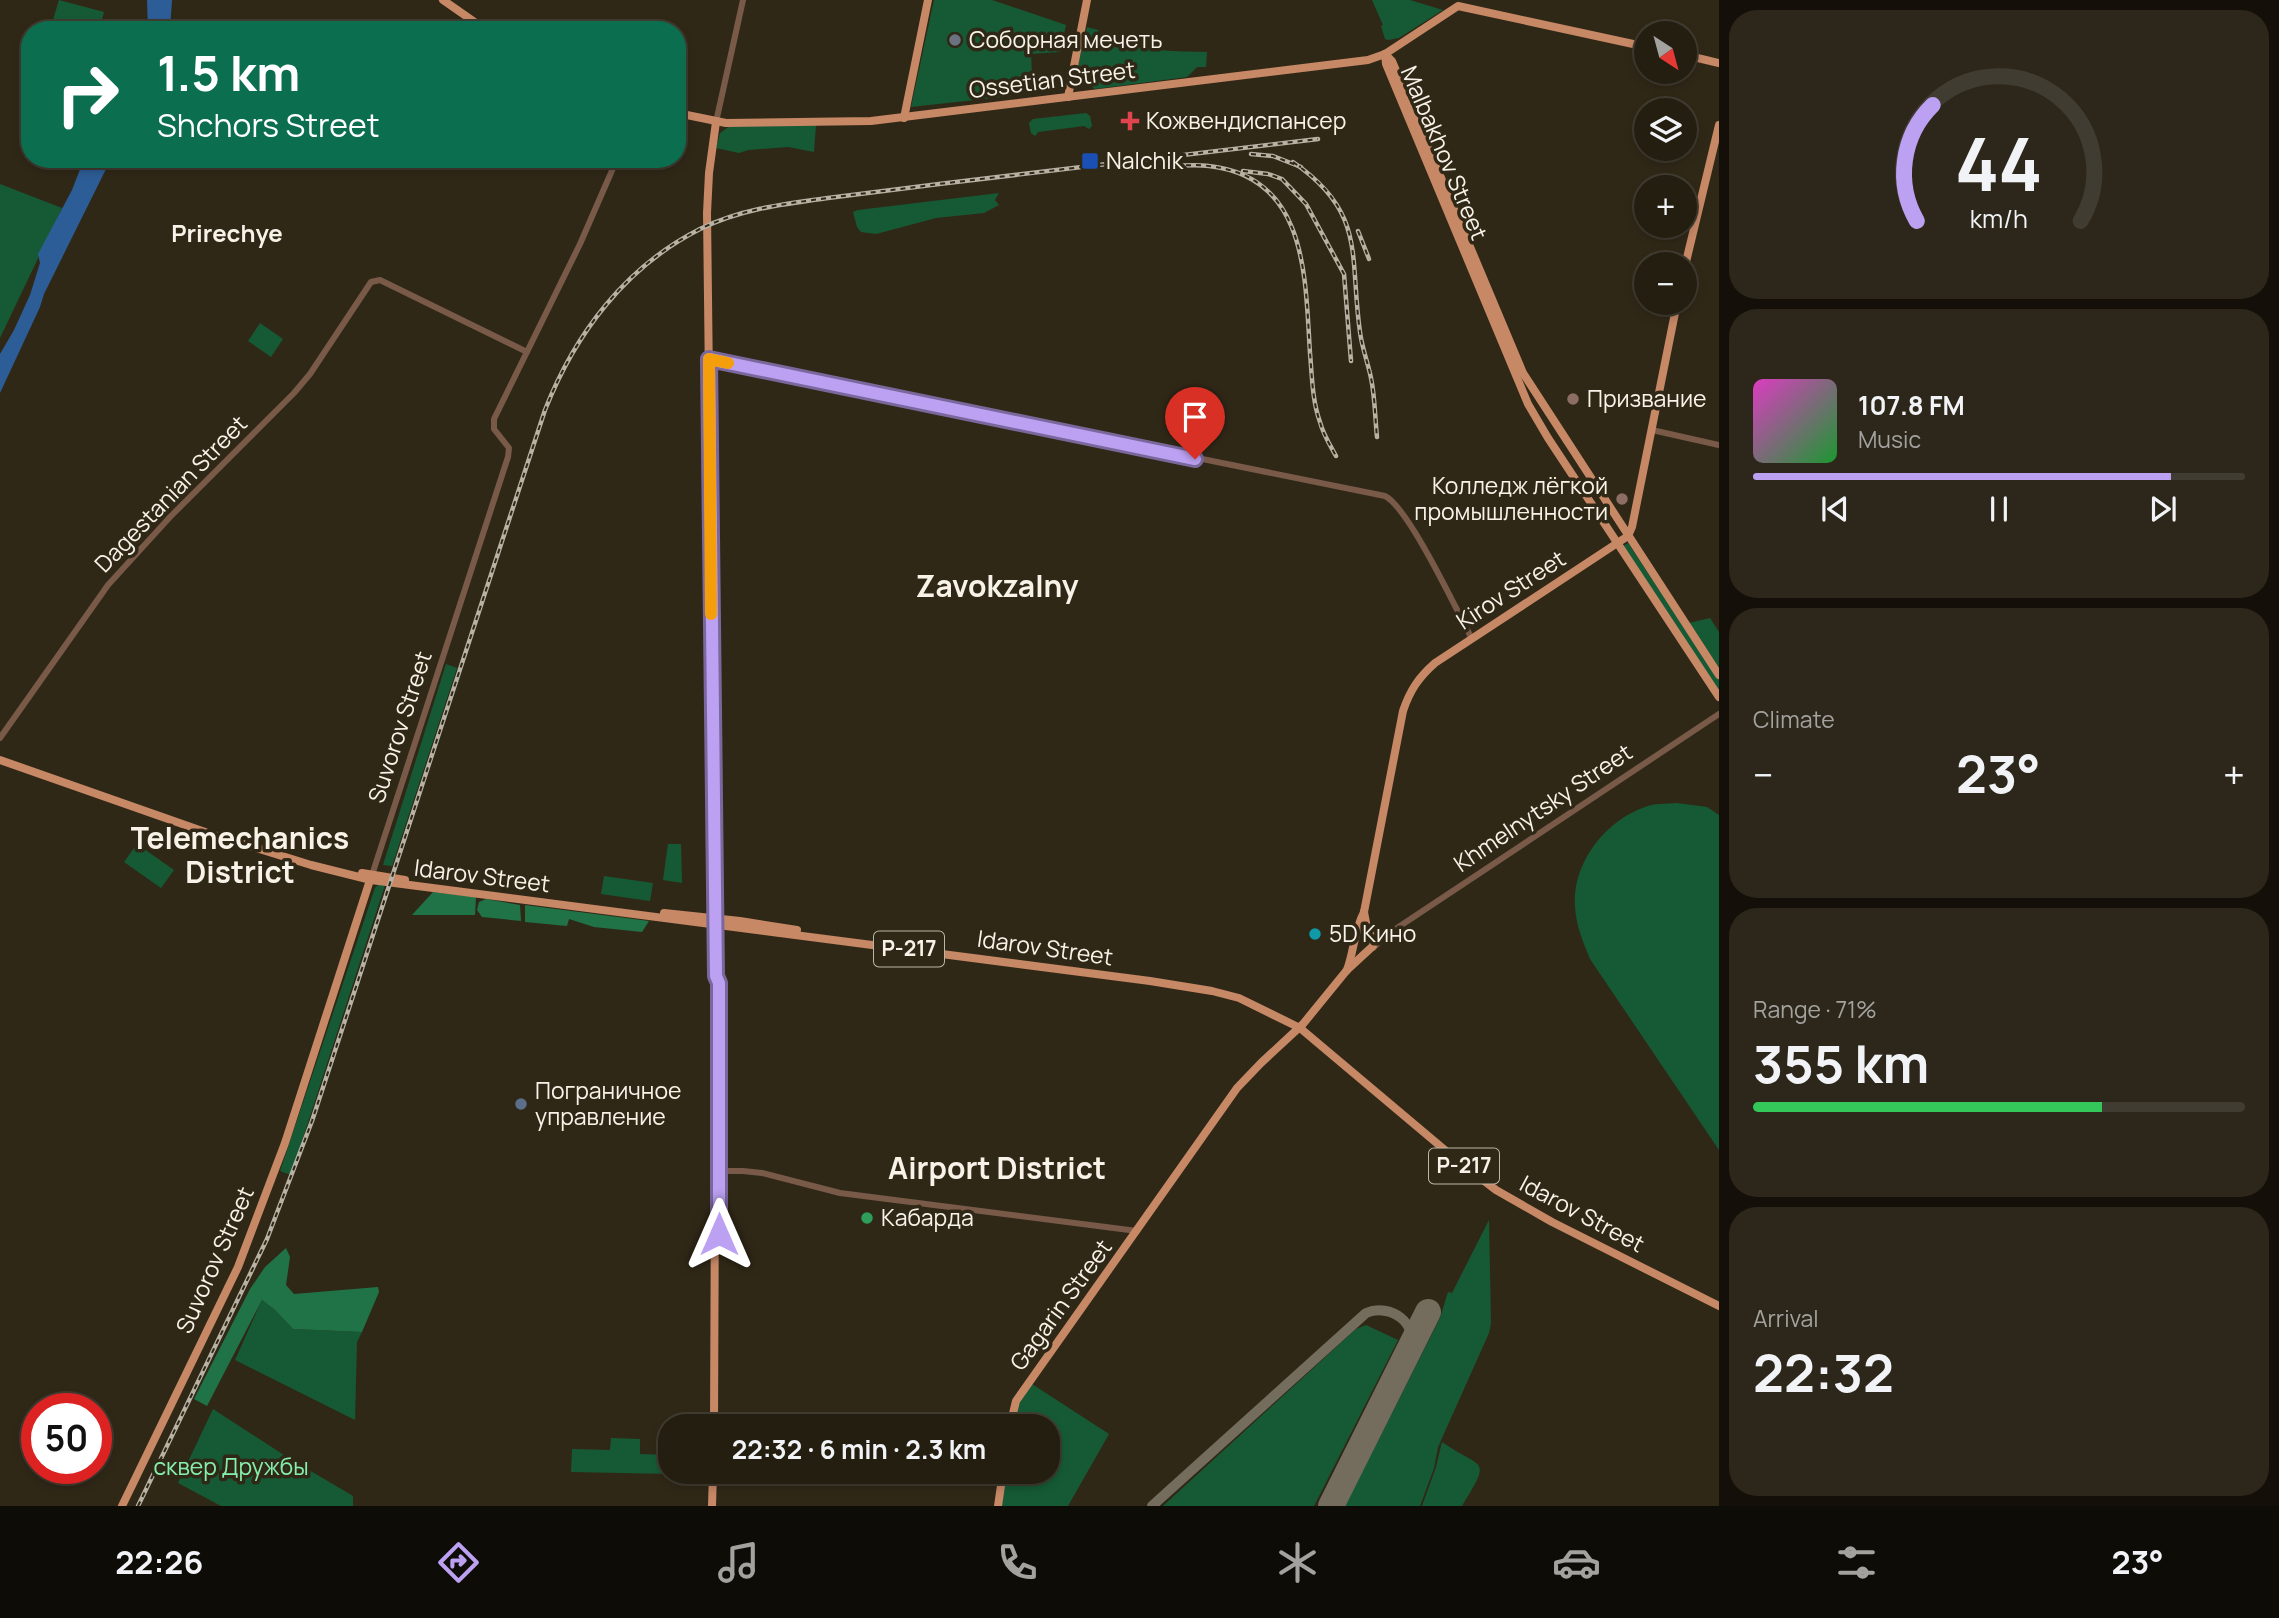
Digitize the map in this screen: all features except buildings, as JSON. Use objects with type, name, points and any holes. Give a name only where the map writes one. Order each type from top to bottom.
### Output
[{"type":"main road","points":[[443,0],[472,21]]},
{"type":"main road","points":[[904,118],[928,0]]},
{"type":"main road","points":[[1068,97],[1087,0]]},
{"type":"main road","name":"Ossetian Street","points":[[686,115],[716,122],[853,123],[1363,61],[1385,54],[1458,6],[1634,44]]},
{"type":"main road","name":"Malbakhov Street","points":[[1385,54],[1392,61],[1419,123],[1523,373],[1719,675]]},
{"type":"main road","name":"Malbakhov Street","points":[[1385,54],[1385,64],[1528,404],[1719,698]]},
{"type":"main road","points":[[1698,58],[1719,63]]},
{"type":"main road","points":[[716,122],[708,184],[714,984],[718,1171],[716,1414]]},
{"type":"main road","points":[[1688,252],[1719,125]]},
{"type":"main road","points":[[1628,536],[1675,315]]},
{"type":"main road","name":"Kirov Street","points":[[1364,912],[1403,710],[1410,692],[1426,670],[1628,536]]},
{"type":"main road","name":"Idarov Street","points":[[0,758],[219,831],[372,877],[594,904],[1197,988],[1248,1002],[1302,1026],[1444,1149],[1496,1190],[1538,1215],[1719,1306]]},
{"type":"main road","name":"Suvorov Street","points":[[122,1506],[238,1267],[285,1143],[372,877]]},
{"type":"main road","points":[[1302,1026],[1346,970],[1369,950],[1374,941],[1364,912]]},
{"type":"main road","points":[[1346,970],[1364,912]]},
{"type":"main road","name":"Idarov Street","points":[[715,922],[1153,976],[1196,983],[1254,999],[1302,1026],[1500,1187],[1539,1211],[1719,1300]]},
{"type":"main road","points":[[1354,940],[1362,931],[1370,933]]},
{"type":"main road","points":[[1354,940],[1360,952],[1369,950]]},
{"type":"main road","name":"Gagarin Street","points":[[1013,1414],[1016,1401],[1237,1088],[1302,1026]]},
{"type":"main road","points":[[712,1506],[714,1484]]},
{"type":"main road","points":[[716,1484],[718,1506]]},
{"type":"main road","points":[[998,1506],[1001,1484]]},
{"type":"street","points":[[716,122],[743,0]]},
{"type":"street","name":"Suvorov Street","points":[[372,877],[508,457],[507,446],[494,429],[495,419],[580,244],[613,168]]},
{"type":"street","name":"Dagestanian Street","points":[[0,738],[108,585],[170,517],[294,393],[310,374],[367,286],[374,280],[527,352]]},
{"type":"street","points":[[709,359],[1385,496],[1394,502],[1405,517],[1472,639]]},
{"type":"street","points":[[1652,430],[1719,445]]},
{"type":"street","name":"Khmelnytsky Street","points":[[1369,950],[1388,934],[1719,714]]},
{"type":"street","points":[[1370,933],[1388,934]]},
{"type":"street","points":[[718,1171],[762,1173],[840,1193],[1137,1231]]},
{"type":"green space","points":[[59,0],[104,12],[102,21],[53,21]]},
{"type":"green space","points":[[934,0],[992,0],[1066,25],[1060,52],[1031,54],[1032,74],[1010,90],[1011,96],[911,107]]},
{"type":"green space","points":[[1372,0],[1410,0],[1443,10],[1399,38],[1388,40],[1385,39],[1381,26],[1383,25]]},
{"type":"green space","points":[[1087,27],[1098,30],[1099,33],[1121,37],[1128,44],[1130,42],[1158,50],[1207,52],[1206,67],[1197,67],[1187,77],[1095,89],[1083,80],[1075,78]]},
{"type":"green space","points":[[1086,113],[1090,116],[1092,126],[1089,129],[1084,126],[1038,132],[1035,136],[1031,133],[1029,123],[1033,119]]},
{"type":"green space","points":[[816,125],[814,152],[788,147],[739,153],[716,148],[720,133],[730,126]]},
{"type":"green space","points":[[0,184],[62,208],[0,338]]},
{"type":"green space","points":[[999,193],[995,200],[999,205],[984,213],[936,218],[876,234],[861,232],[853,212],[858,210]]},
{"type":"green space","points":[[260,323],[283,339],[271,357],[248,341]]},
{"type":"green space","points":[[1628,543],[1719,680],[1719,692],[1623,546]]},
{"type":"green space","points":[[1710,618],[1719,632],[1719,668],[1689,623]]},
{"type":"green space","points":[[446,664],[457,668],[392,866],[383,865]]},
{"type":"green space","points":[[1677,803],[1707,807],[1719,815],[1719,1150],[1590,959],[1580,933],[1575,907],[1579,875],[1585,860],[1604,833],[1617,822],[1645,807]]},
{"type":"green space","points":[[137,844],[174,870],[161,888],[124,862]]},
{"type":"green space","points":[[668,844],[681,844],[682,883],[663,880]]},
{"type":"green space","points":[[604,876],[653,883],[650,901],[601,894]]},
{"type":"green space","points":[[379,884],[385,885],[291,1175],[280,1171],[375,888]]},
{"type":"green space","points":[[433,892],[476,897],[475,915],[412,915]]},
{"type":"green space","points":[[486,899],[520,905],[521,921],[482,917],[477,910],[479,902]]},
{"type":"green space","points":[[525,905],[649,921],[642,932],[594,927],[569,919],[567,926],[525,922]]},
{"type":"green space","points":[[1489,1220],[1489,1333],[1438,1447],[1434,1468],[1420,1506],[1345,1506],[1440,1318],[1448,1292],[1452,1293]]},
{"type":"green space","points":[[286,1248],[290,1257],[286,1285],[294,1294],[378,1287],[379,1292],[362,1332],[293,1329],[262,1300],[207,1406],[194,1399],[250,1289],[265,1267]]},
{"type":"green space","points":[[262,1300],[293,1329],[362,1332],[357,1342],[355,1420],[235,1360]]},
{"type":"green space","points":[[1366,1325],[1398,1340],[1314,1506],[1163,1506],[1356,1329]]},
{"type":"green space","points":[[1032,1384],[1109,1434],[1068,1506],[1001,1506],[1004,1484],[1060,1484],[1060,1414],[1016,1414],[1018,1404]]},
{"type":"green space","name":"сквер Дружбы","points":[[213,1409],[353,1496],[353,1506],[221,1506],[178,1483]]},
{"type":"green space","points":[[611,1438],[640,1439],[640,1454],[658,1455],[658,1474],[571,1472],[572,1449],[610,1450]]},
{"type":"green space","points":[[1442,1442],[1479,1466],[1478,1479],[1462,1506],[1422,1506],[1436,1467]]},
{"type":"water","points":[[147,0],[172,0],[171,21],[148,21]]},
{"type":"water","points":[[81,168],[107,168],[44,294],[0,393],[0,354],[30,295],[40,263],[38,254],[72,190]]},
{"type":"taxiway","points":[[1152,1506],[1366,1313],[1384,1311],[1401,1318],[1410,1331],[1409,1350]]},
{"type":"runway","points":[[1331,1506],[1428,1312]]},
{"type":"railway","points":[[138,1506],[267,1239],[312,1121],[545,410],[571,355],[606,305],[648,263],[673,245],[715,222],[762,208],[1318,139]]},
{"type":"railway","points":[[1251,154],[1273,156],[1301,167]]},
{"type":"railway","points":[[1293,162],[1317,181],[1333,199],[1344,218],[1350,238],[1360,332],[1370,372],[1377,437]]},
{"type":"railway","points":[[1166,166],[1204,165],[1242,174],[1266,189],[1283,210],[1295,235],[1302,263],[1315,405],[1323,431],[1336,456]]},
{"type":"railway","points":[[1243,171],[1282,179],[1306,204],[1344,274],[1351,361]]},
{"type":"railway","points":[[1358,231],[1369,259]]},
{"type":"slow traffic","points":[[711,614],[709,359],[728,363]]},
{"type":"place","name":"Соборная мечеть","points":[[955,40]]},
{"type":"place","name":"Кожвендиспансер","points":[[1130,121]]},
{"type":"place","name":"Nalchik","points":[[1090,161]]},
{"type":"place","name":"Призвание","points":[[1573,399]]},
{"type":"place","name":"Колледж лёгкой промышленности","points":[[1622,499]]},
{"type":"place","name":"5D Кино","points":[[1315,934]]},
{"type":"place","name":"Пограничное управление","points":[[521,1104]]},
{"type":"place","name":"Кабарда","points":[[867,1218]]},
{"type":"district","name":"Prirechye","points":[[227,234]]},
{"type":"district","name":"Zavokzalny","points":[[997,587]]},
{"type":"district","name":"Telemechanics District","points":[[240,856]]},
{"type":"district","name":"Airport District","points":[[997,1169]]},
{"type":"route","points":[[719,1234],[719,983],[716,976],[714,854],[709,359],[1195,459]]}]
